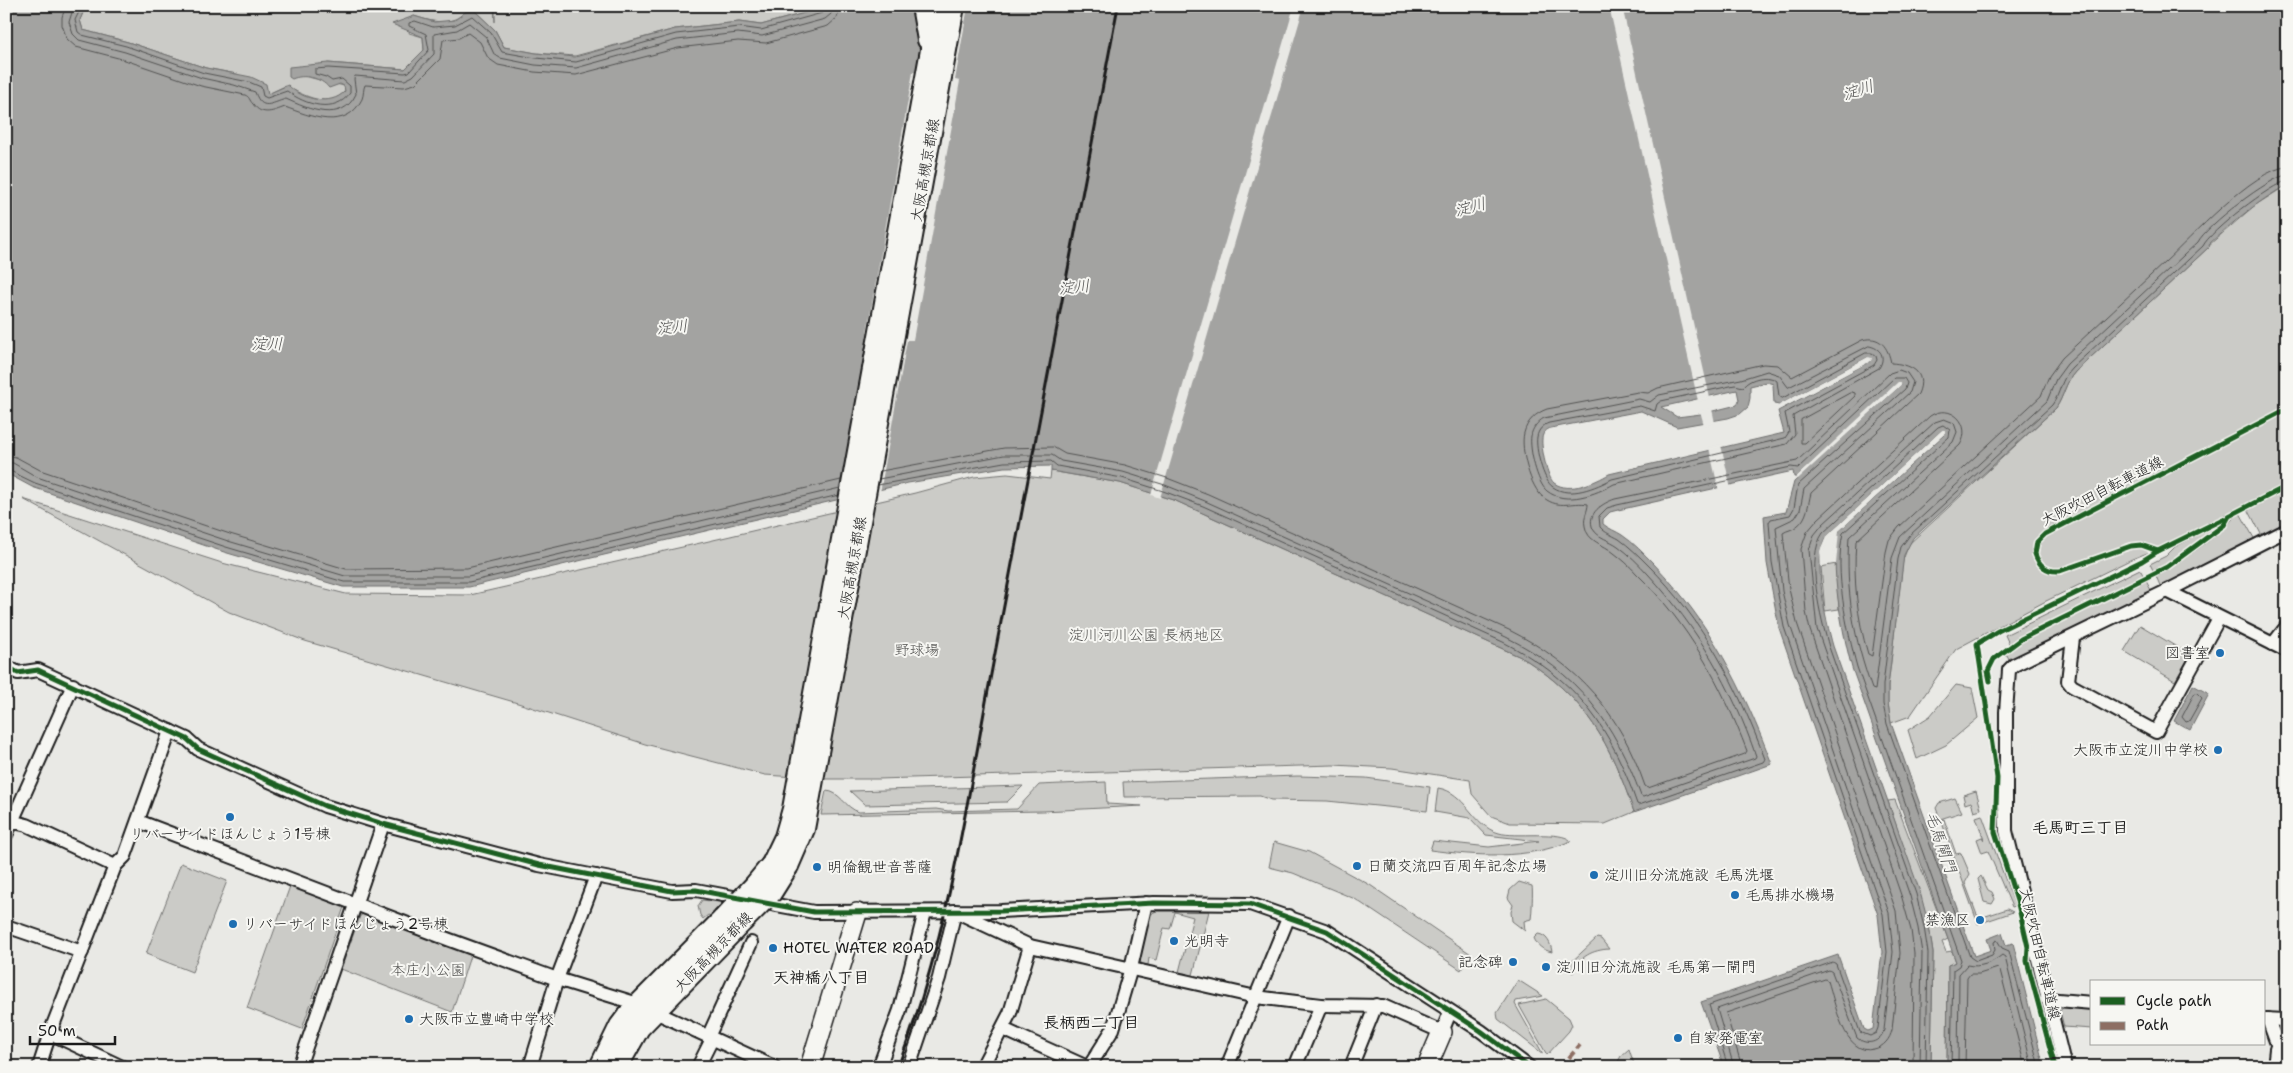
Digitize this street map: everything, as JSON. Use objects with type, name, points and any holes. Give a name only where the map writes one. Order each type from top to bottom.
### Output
[{"type":"main road","name":"大阪高槻京都線","points":[[922,6],[930,59]]},
{"type":"main road","name":"大阪高槻京都線","points":[[794,835],[797,790],[939,6]]},
{"type":"main road","name":"大阪高槻京都線","points":[[600,1067],[620,1026],[646,1008],[742,922],[770,893],[794,835],[954,6]]},
{"type":"main road","name":"大阪高槻京都線","points":[[617,1067],[634,1036],[646,1008],[723,919],[754,886],[780,865]]},
{"type":"street","points":[[2065,1067],[2006,831],[2006,712],[2008,673],[2014,665],[2167,592],[2287,530]]},
{"type":"street","points":[[2167,592],[2287,651]]},
{"type":"street","points":[[2073,638],[2068,680],[2072,686],[2156,732],[2219,618]]},
{"type":"street","points":[[2273,644],[2287,626]]},
{"type":"street","points":[[6,666],[18,674],[38,670],[73,685],[187,739],[198,749],[325,806],[383,824],[539,865],[672,891],[696,890],[814,912],[857,913],[1002,911],[1146,903],[1250,904],[1328,931],[1482,1031],[1529,1067]]},
{"type":"street","points":[[6,835],[9,821],[73,685]]},
{"type":"street","points":[[39,1067],[50,1033],[115,866],[124,856],[138,821],[170,731]]},
{"type":"street","points":[[9,821],[27,825],[115,866]]},
{"type":"street","points":[[138,821],[557,979],[646,1008],[774,1067]]},
{"type":"street","points":[[299,1067],[383,824]]},
{"type":"street","points":[[530,1067],[557,979],[596,876]]},
{"type":"street","points":[[1003,1029],[1088,1066],[1113,1029],[1131,968],[1146,903]]},
{"type":"street","points":[[955,911],[1030,946],[1256,997],[1321,1006],[1383,1006],[1442,1032]]},
{"type":"street","points":[[909,1067],[939,978],[955,911]]},
{"type":"street","points":[[879,1067],[900,1010],[925,912]]},
{"type":"street","points":[[810,1067],[857,913]]},
{"type":"street","points":[[1227,1067],[1289,916]]},
{"type":"street","points":[[6,926],[82,952]]},
{"type":"street","points":[[698,1067],[751,943]]},
{"type":"street","points":[[982,1067],[1010,1014],[1030,946]]},
{"type":"street","points":[[2047,999],[2090,1003]]},
{"type":"street","points":[[1295,1067],[1321,1006]]},
{"type":"street","points":[[1351,1067],[1376,1006]]},
{"type":"street","points":[[1427,1067],[1450,1012]]},
{"type":"street","points":[[2274,1067],[2282,1049],[2277,1044],[2266,1019],[2284,1020],[2287,1016]]},
{"type":"street","points":[[50,1033],[122,1067]]},
{"type":"green space","points":[[89,6],[494,6],[495,22],[495,6],[830,6],[761,25],[739,22],[675,29],[575,56],[536,53],[504,47],[495,30],[474,10],[445,22],[414,16],[409,33],[423,37],[424,50],[406,69],[328,63],[300,75],[344,86],[345,91],[339,97],[332,100],[324,100],[308,97],[285,86],[268,94],[237,74],[206,68],[128,42],[83,30],[80,20],[84,10]]},
{"type":"green space","points":[[2287,185],[2287,482],[2172,543],[2132,559],[2044,602],[1956,649],[1910,716],[1891,723],[1888,686],[1903,560],[1909,544],[2056,408],[2075,372],[2209,245],[2254,206]]},
{"type":"green space","points":[[1051,471],[1120,483],[1176,501],[1523,658],[1564,690],[1594,724],[1616,765],[1634,812],[1605,824],[1510,823],[1491,816],[1472,794],[1470,780],[1392,768],[1333,765],[878,779],[825,779],[765,775],[645,744],[521,704],[305,641],[229,612],[23,499],[222,563],[346,594],[470,595],[915,493],[974,477],[1007,474],[1050,479]]},
{"type":"green space","points":[[2287,489],[2287,524],[2262,536],[2248,509]]},
{"type":"green space","points":[[2240,513],[2255,540],[2161,588],[2156,576],[2208,542]]},
{"type":"green space","points":[[2217,525],[2165,566],[2154,572],[2150,564],[2166,556],[2175,547]]},
{"type":"green space","points":[[1836,564],[1839,609],[1825,611],[1821,567]]},
{"type":"green space","points":[[2140,569],[2144,577],[2022,636],[2010,646],[2005,635]]},
{"type":"green space","points":[[2146,581],[2152,592],[2010,661],[2007,655],[2005,655],[2028,638]]},
{"type":"green space","points":[[2140,625],[2190,655],[2175,681],[2124,651]]},
{"type":"green space","points":[[1956,685],[1972,688],[1978,718],[1946,745],[1917,759],[1908,730],[1930,716]]},
{"type":"green space","points":[[1298,776],[1366,778],[1430,787],[1427,811],[1327,801],[1271,800],[1260,796],[1124,797],[1123,782]]},
{"type":"green space","points":[[1106,782],[1107,804],[1142,806],[1043,811],[821,815],[826,791],[835,794],[859,812],[936,809],[948,811],[1017,809],[1039,785]]},
{"type":"green space","points":[[1023,786],[1007,802],[865,805],[850,791]]},
{"type":"green space","points":[[1438,788],[1456,796],[1482,824],[1499,833],[1558,836],[1571,841],[1554,847],[1519,854],[1483,855],[1430,850],[1433,841],[1489,847],[1539,841],[1486,835],[1470,818],[1435,812]]},
{"type":"green space","points":[[1976,791],[1981,809],[1974,811],[1971,802],[1965,804],[1963,795]]},
{"type":"green space","points":[[1955,798],[1962,812],[1940,819],[1936,808],[1939,803]]},
{"type":"green space","points":[[1895,800],[1948,939],[1942,942],[1946,952],[1952,951],[1956,962],[1948,965],[1947,1067],[1931,1067],[1933,953],[1929,926],[1888,801]]},
{"type":"green space","points":[[1982,815],[2015,906],[2012,907],[1988,851],[1982,853],[1977,839],[1982,837],[1984,840],[1976,817]]},
{"type":"green space","points":[[1944,819],[1956,854],[1961,853],[1970,874],[1965,883],[1977,915],[1983,917],[2007,909],[2013,912],[1978,924],[1941,820]]},
{"type":"green space","points":[[1274,842],[1309,852],[1370,885],[1471,954],[1461,970],[1355,899],[1293,873],[1269,867]]},
{"type":"green space","points":[[181,863],[227,881],[192,972],[146,954]]},
{"type":"green space","points":[[1981,876],[1995,899],[1992,904],[1984,902],[1978,879]]},
{"type":"green space","points":[[1519,882],[1532,886],[1531,919],[1524,921],[1525,931],[1512,921],[1511,912],[1513,905],[1508,898],[1510,890]]},
{"type":"green space","points":[[290,886],[344,907],[302,1029],[247,1008]]},
{"type":"green space","points":[[702,900],[727,903],[713,917],[708,915],[703,919],[698,906]]},
{"type":"green space","points":[[1156,911],[1209,911],[1193,975],[1179,972],[1193,917],[1175,912],[1170,929],[1164,928],[1156,960],[1149,958],[1148,965],[1142,964],[1138,958],[1151,914]]},
{"type":"green space","name":"本庄小公園","points":[[365,913],[471,953],[452,1012],[341,969],[360,916]]},
{"type":"green space","points":[[1538,934],[1548,940],[1552,952],[1543,949],[1537,943],[1534,938]]},
{"type":"green space","points":[[1597,938],[1601,939],[1609,949],[1587,955],[1579,962],[1573,973],[1566,967]]},
{"type":"green space","points":[[1518,980],[1543,996],[1516,1001],[1515,1004],[1543,1054],[1498,1019],[1497,1013]]},
{"type":"green space","points":[[1546,999],[1569,1018],[1572,1025],[1569,1031],[1547,1055],[1519,1005]]},
{"type":"green space","points":[[2064,1006],[2090,1008],[2090,1029],[2064,1027],[2060,1011]]},
{"type":"green space","points":[[1629,1049],[1635,1067],[1615,1067],[1621,1056]]},
{"type":"water","name":"淀川","points":[[6,6],[89,6],[84,10],[80,20],[83,30],[128,42],[206,68],[251,77],[266,84],[268,94],[288,85],[300,94],[324,100],[339,96],[345,91],[344,86],[340,84],[329,88],[317,79],[301,77],[292,79],[289,77],[289,67],[328,63],[405,69],[424,50],[423,37],[392,24],[414,16],[434,22],[455,20],[465,12],[474,10],[495,30],[504,47],[575,57],[675,29],[739,22],[761,25],[830,6],[2287,6],[2287,185],[2256,205],[2218,236],[2209,244],[2210,246],[2075,372],[2056,408],[1913,538],[1904,555],[1888,686],[1891,723],[1974,956],[1991,950],[1987,939],[2002,933],[2006,945],[2013,943],[2044,1067],[1947,1067],[1948,965],[1956,962],[1852,668],[1841,619],[1835,561],[1839,531],[1945,434],[1942,430],[1826,537],[1820,560],[1822,590],[1833,646],[1920,892],[1929,926],[1933,953],[1931,1067],[1724,1067],[1701,1002],[1838,955],[1864,1029],[1868,1031],[1873,1029],[1882,952],[1878,915],[1779,628],[1767,563],[1764,516],[1786,512],[1794,482],[1901,385],[1900,382],[1796,477],[1794,477],[1793,471],[1610,512],[1603,519],[1603,524],[1626,538],[1653,563],[1692,609],[1737,683],[1772,764],[1634,812],[1616,765],[1594,724],[1564,690],[1523,658],[1176,501],[1120,483],[1051,471],[1051,466],[1004,467],[908,483],[469,587],[343,587],[224,552],[32,487],[6,473]],"holes":[[[1868,357],[1871,361],[1778,411],[1784,433],[1609,474],[1582,486],[1560,486],[1554,483],[1549,475],[1542,443],[1542,437],[1549,429],[1641,411],[1677,427],[1728,418],[1740,414],[1748,407],[1750,386],[1767,382],[1773,384],[1774,404],[1779,405]],[[1737,390],[1739,400],[1737,405],[1701,414],[1677,417],[1661,407]]]},
{"type":"water","points":[[2193,685],[2209,694],[2190,730],[2174,721]]},
{"type":"pier","points":[[915,6],[968,6],[955,80],[960,81],[913,340],[907,340],[880,493],[843,501],[873,332],[867,332],[913,72],[920,73],[921,36]]},
{"type":"pier","points":[[1294,6],[1304,6],[1160,498],[1151,495]]},
{"type":"pier","points":[[1609,6],[1622,6],[1710,398],[1698,401]]},
{"type":"pier","points":[[1868,357],[1872,358],[1871,361],[1780,409],[1779,405]]},
{"type":"pier","points":[[1898,382],[1901,382],[1901,385],[1798,479],[1796,477]]},
{"type":"pier","points":[[1712,409],[1715,423],[1704,425],[1700,411]]},
{"type":"pier","points":[[1942,430],[1945,430],[1945,433],[1839,531],[1836,564],[1833,564],[1836,531],[1828,539],[1823,551],[1823,567],[1821,567],[1820,551],[1826,537]]},
{"type":"pier","points":[[1721,445],[1731,489],[1719,491],[1709,448]]},
{"type":"railway","points":[[898,1067],[916,1017],[945,913],[967,807],[1118,6]]},
{"type":"marked path","points":[[1561,1067],[1580,1045]]},
{"type":"cycle path","name":"大阪吹田自転車道線","points":[[2055,1067],[2027,961],[2028,947],[2018,904],[1995,832],[1997,778],[1977,644],[1998,631],[2142,561],[2158,551],[2141,545],[2131,546],[2060,571],[2051,570],[2041,565],[2035,554],[2037,542],[2045,534],[2287,409]]},
{"type":"cycle path","points":[[1990,681],[1988,671],[1994,659],[2021,639],[2167,567],[2224,525],[2229,516],[2287,486]]},
{"type":"cycle path","points":[[2158,551],[2223,519]]},
{"type":"cycle path","points":[[6,666],[18,673],[38,670],[187,739],[198,749],[325,806],[383,824],[539,865],[672,891],[696,890],[814,912],[1001,911],[1154,903],[1250,904],[1327,931],[1481,1031],[1529,1067]]},
{"type":"place","name":"図書室","points":[[2220,653]]},
{"type":"place","name":"大阪市立淀川中学校","points":[[2218,750]]},
{"type":"place","name":"リバーサイドほんじょう1号棟","points":[[230,817]]},
{"type":"place","name":"日蘭交流四百周年記念広場","points":[[1357,866]]},
{"type":"place","name":"明倫観世音菩薩","points":[[817,867]]},
{"type":"place","name":"淀川旧分流施設 毛馬洗堰","points":[[1594,875]]},
{"type":"place","name":"毛馬排水機場","points":[[1735,895]]},
{"type":"place","name":"禁漁区","points":[[1980,920]]},
{"type":"place","name":"リバーサイドほんじょう2号棟","points":[[233,924]]},
{"type":"place","name":"光明寺","points":[[1174,941]]},
{"type":"place","name":"HOTEL WATER ROAD","points":[[773,948]]},
{"type":"place","name":"記念碑","points":[[1513,962]]},
{"type":"place","name":"淀川旧分流施設 毛馬第一閘門","points":[[1546,967]]},
{"type":"place","name":"大阪市立豊崎中学校","points":[[409,1019]]},
{"type":"place","name":"自家発電室","points":[[1678,1038]]},
{"type":"district","name":"毛馬町三丁目","points":[[2080,827]]},
{"type":"district","name":"天神橋八丁目","points":[[821,977]]},
{"type":"district","name":"長柄西二丁目","points":[[1091,1022]]},
{"type":"park label","name":"淀川河川公園 長柄地区","points":[[1146,635]]},
{"type":"park label","name":"野球場","points":[[917,650]]},
{"type":"water label","name":"毛馬閘門","points":[[1941,842]]}]
